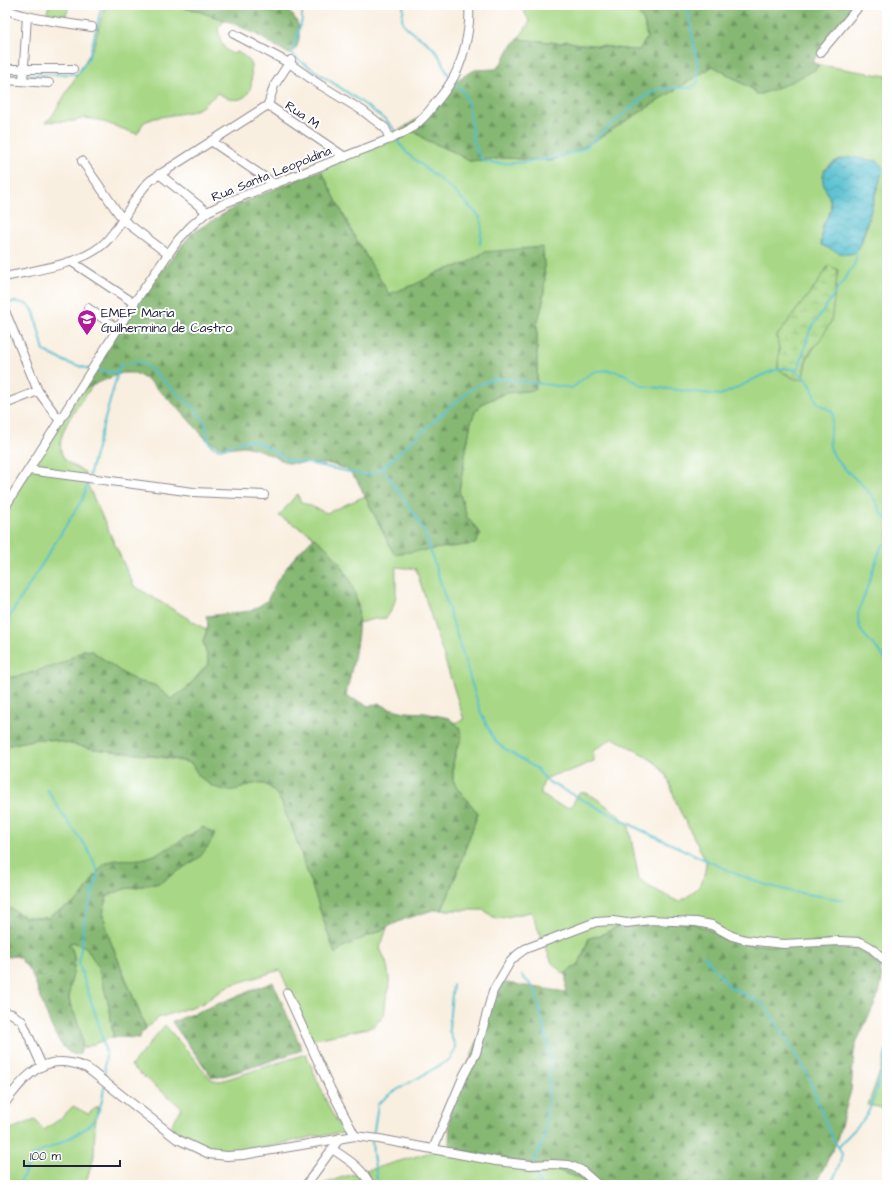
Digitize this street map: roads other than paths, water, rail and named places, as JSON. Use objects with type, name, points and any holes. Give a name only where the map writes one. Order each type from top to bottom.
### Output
[{"type":"street","name":"Rua Santa Leopoldina","points":[[5,506],[134,303],[178,240],[207,212],[231,200],[345,157],[405,132],[419,123],[449,86],[457,71],[462,56],[469,20],[469,5]]},
{"type":"street","points":[[820,53],[860,5]]},
{"type":"street","points":[[5,8],[27,16],[92,27]]},
{"type":"street","points":[[24,74],[27,16]]},
{"type":"street","points":[[234,34],[290,61],[317,83],[363,111],[385,128],[390,138]]},
{"type":"street","points":[[5,277],[72,262],[102,246],[123,220],[147,183],[158,174],[268,105],[274,86],[290,61]]},
{"type":"street","points":[[5,80],[24,74],[72,68]]},
{"type":"street","points":[[5,69],[49,83]]},
{"type":"street","name":"Rua M","points":[[268,105],[345,157]]},
{"type":"street","points":[[211,141],[273,183]]},
{"type":"street","points":[[82,161],[123,220],[168,254]]},
{"type":"street","points":[[158,174],[207,212]]},
{"type":"street","points":[[72,262],[134,303]]},
{"type":"street","points":[[88,308],[118,329]]},
{"type":"street","points":[[5,311],[38,391],[60,421]]},
{"type":"street","points":[[5,404],[38,391]]},
{"type":"street","points":[[29,470],[193,492],[264,495]]},
{"type":"street","points":[[433,1149],[464,1075],[476,1053],[493,991],[510,962],[525,949],[596,922],[613,921],[627,923],[641,920],[696,922],[712,925],[732,936],[746,940],[789,944],[838,941],[861,942],[870,947],[887,962]]},
{"type":"street","points":[[286,993],[330,1088],[355,1136]]},
{"type":"street","points":[[5,1012],[12,1014],[22,1021],[42,1066]]},
{"type":"street","points":[[5,1103],[17,1086],[29,1075],[42,1066],[62,1062],[76,1064],[87,1068],[164,1131],[190,1147],[209,1154],[227,1156],[243,1155],[355,1136],[496,1161],[531,1165],[569,1165],[581,1170],[598,1185]]},
{"type":"street","points":[[306,1185],[340,1138]]},
{"type":"street","points":[[332,1149],[359,1168],[364,1173],[370,1185]]},
{"type":"water","points":[[851,157],[877,161],[881,164],[882,173],[860,245],[853,253],[843,254],[821,245],[823,225],[831,206],[823,179],[826,169],[834,162]]},
{"type":"waterway","points":[[25,75],[78,74],[89,57],[102,5]]},
{"type":"waterway","points":[[302,5],[302,20],[292,53],[293,56],[386,120],[396,134]]},
{"type":"waterway","points":[[403,5],[403,23],[434,49],[451,78]]},
{"type":"waterway","points":[[454,81],[464,93],[467,101],[475,146],[483,161],[493,163],[520,163],[565,155],[586,147],[645,96],[656,90],[667,88],[691,88],[697,84],[698,67],[687,5]]},
{"type":"waterway","points":[[5,75],[20,75]]},
{"type":"waterway","points":[[397,138],[398,142],[408,154],[453,190],[479,216],[482,223],[480,244]]},
{"type":"waterway","points":[[881,173],[883,169],[887,167]]},
{"type":"waterway","points":[[794,370],[799,367],[810,330],[854,265],[856,250]]},
{"type":"waterway","points":[[5,303],[22,303],[32,308],[44,351],[68,363],[90,369]]},
{"type":"waterway","points":[[89,476],[120,365],[137,362],[146,365],[196,410],[204,421],[209,442],[215,447],[221,449],[251,440],[263,445],[290,461],[364,475],[374,473],[382,468],[452,405],[477,385],[495,379],[572,388],[593,372],[610,371],[624,374],[643,386],[720,395],[766,373],[784,368],[797,371],[811,385],[817,402],[833,412],[829,442],[833,454],[837,461],[869,492],[887,520]]},
{"type":"waterway","points":[[94,369],[119,372]]},
{"type":"waterway","points":[[382,468],[415,515],[425,533],[481,713],[497,743],[537,769],[547,781],[647,833],[734,873],[766,885],[794,892],[844,900]]},
{"type":"waterway","points":[[5,624],[83,499],[88,480]]},
{"type":"waterway","points":[[887,543],[882,546],[880,550],[858,614],[859,626],[864,635],[882,654],[887,663]]},
{"type":"waterway","points":[[47,789],[63,815],[87,848],[97,869],[97,878],[84,922],[79,964],[97,1019],[106,1053],[104,1079]]},
{"type":"waterway","points":[[704,956],[730,987],[763,1004],[807,1073],[831,1136],[842,1153],[840,1163],[831,1185]]},
{"type":"waterway","points":[[522,976],[535,989],[550,1056],[544,1140],[534,1163]]},
{"type":"waterway","points":[[373,1137],[378,1104],[390,1094],[449,1060],[455,1050],[449,1030],[453,985]]},
{"type":"waterway","points":[[839,1147],[863,1120],[870,1108],[876,1092],[887,1048]]},
{"type":"waterway","points":[[19,1185],[32,1156],[72,1137],[91,1123],[99,1111],[104,1086]]},
{"type":"waterway","points":[[372,1141],[378,1185]]},
{"type":"waterway","points":[[535,1168],[539,1183],[543,1185]]},
{"type":"place","name":"EMEF Maria Guilhermina de Castro","points":[[87,336]]}]
